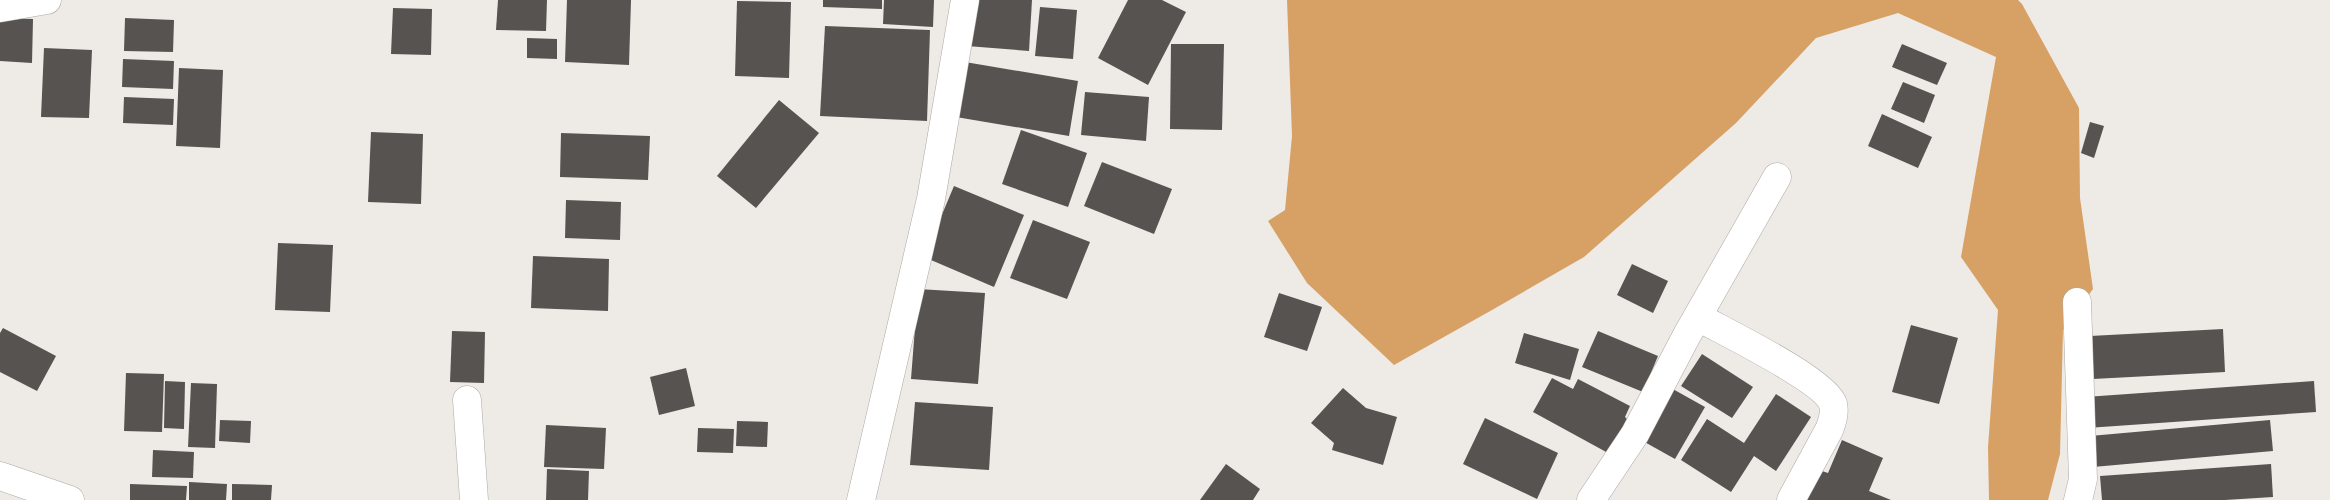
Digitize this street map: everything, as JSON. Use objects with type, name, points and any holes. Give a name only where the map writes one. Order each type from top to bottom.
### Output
[{"type":"street","points":[[0,8],[47,0]]},
{"type":"street","points":[[861,500],[931,199],[965,0]]},
{"type":"street","points":[[1591,500],[1635,434],[1777,177]]},
{"type":"street","points":[[2077,302],[2083,479],[2078,500]]},
{"type":"street","points":[[1698,317],[1819,387],[1833,404],[1833,420],[1829,430],[1791,500]]},
{"type":"street","points":[[467,400],[474,500]]},
{"type":"street","points":[[0,476],[70,500]]},
{"type":"shaded area","points":[[1287,0],[2018,0],[2022,4],[2079,108],[2080,198],[2093,289],[2063,330],[2060,454],[2048,500],[1989,500],[1988,447],[1998,310],[1961,257],[1996,57],[1898,13],[1816,38],[1736,123],[1584,257],[1394,365],[1307,283],[1268,221],[1285,210],[1292,136]]},
{"type":"building","points":[[498,0],[547,0],[546,31],[496,30]]},
{"type":"building","points":[[567,0],[631,0],[629,65],[565,62]]},
{"type":"building","points":[[823,0],[882,0],[882,9],[823,7]]},
{"type":"building","points":[[884,0],[934,0],[933,27],[883,24]]},
{"type":"building","points":[[970,0],[1032,0],[1029,51],[967,46]]},
{"type":"building","points":[[1128,0],[1162,0],[1186,12],[1148,85],[1098,58]]},
{"type":"building","points":[[737,1],[791,2],[789,78],[735,76]]},
{"type":"building","points":[[1040,7],[1077,10],[1073,59],[1035,56]]},
{"type":"building","points":[[393,8],[432,9],[431,55],[391,54]]},
{"type":"building","points":[[0,18],[33,19],[32,63],[0,61]]},
{"type":"building","points":[[125,18],[174,20],[173,52],[124,51]]},
{"type":"building","points":[[825,26],[930,30],[927,121],[820,116]]},
{"type":"building","points":[[527,38],[557,39],[557,59],[527,58]]},
{"type":"building","points":[[1171,44],[1224,44],[1222,130],[1170,129]]},
{"type":"building","points":[[1902,44],[1947,63],[1937,85],[1892,67]]},
{"type":"building","points":[[44,48],[92,50],[89,118],[41,117]]},
{"type":"building","points":[[123,59],[174,61],[173,89],[122,87]]},
{"type":"building","points":[[965,62],[1078,81],[1069,136],[956,117]]},
{"type":"building","points":[[179,68],[223,70],[220,148],[176,146]]},
{"type":"building","points":[[1903,82],[1935,95],[1924,123],[1891,109]]},
{"type":"building","points":[[1085,92],[1149,97],[1146,141],[1081,135]]},
{"type":"building","points":[[124,97],[174,99],[173,125],[123,123]]},
{"type":"building","points":[[779,100],[819,133],[756,208],[717,176]]},
{"type":"building","points":[[1882,114],[1932,137],[1918,168],[1868,146]]},
{"type":"building","points":[[2090,122],[2104,126],[2094,158],[2081,153]]},
{"type":"building","points":[[1021,130],[1087,153],[1068,207],[1002,184]]},
{"type":"building","points":[[371,132],[423,134],[421,204],[368,202]]},
{"type":"building","points":[[561,133],[650,136],[648,180],[560,177]]},
{"type":"building","points":[[1102,162],[1172,189],[1154,234],[1084,206]]},
{"type":"building","points":[[954,186],[1024,215],[994,287],[924,257]]},
{"type":"building","points":[[566,200],[621,202],[620,240],[565,238]]},
{"type":"building","points":[[1033,220],[1090,242],[1067,299],[1010,278]]},
{"type":"building","points":[[278,243],[333,245],[330,312],[275,310]]},
{"type":"building","points":[[533,256],[609,259],[608,311],[531,308]]},
{"type":"building","points":[[1632,264],[1668,281],[1653,313],[1617,295]]},
{"type":"building","points":[[918,289],[985,293],[978,384],[911,379]]},
{"type":"building","points":[[1279,293],[1322,307],[1307,351],[1264,337]]},
{"type":"building","points":[[1911,325],[1958,338],[1939,404],[1892,392]]},
{"type":"building","points":[[3,328],[56,356],[37,391],[0,372],[0,333]]},
{"type":"building","points":[[2223,329],[2225,372],[2093,379],[2090,336]]},
{"type":"building","points":[[452,331],[485,332],[484,383],[450,382]]},
{"type":"building","points":[[1598,331],[1658,356],[1643,392],[1582,367]]},
{"type":"building","points":[[1524,333],[1579,349],[1570,380],[1515,363]]},
{"type":"building","points":[[1702,354],[1753,387],[1732,418],[1681,386]]},
{"type":"building","points":[[686,368],[695,406],[659,415],[650,377]]},
{"type":"building","points":[[126,373],[164,374],[162,432],[124,431]]},
{"type":"building","points":[[1552,378],[1573,389],[1578,379],[1630,406],[1625,417],[1627,419],[1608,453],[1533,412]]},
{"type":"building","points":[[165,381],[185,382],[184,429],[164,428]]},
{"type":"building","points":[[2314,381],[2316,412],[2087,428],[2085,397]]},
{"type":"building","points":[[191,383],[217,384],[215,448],[188,447]]},
{"type":"building","points":[[1343,388],[1366,408],[1397,417],[1383,465],[1332,450],[1334,443],[1311,423]]},
{"type":"building","points":[[1671,388],[1705,407],[1675,459],[1641,440]]},
{"type":"building","points":[[1776,394],[1811,417],[1776,471],[1754,456],[1731,492],[1681,460],[1707,419],[1744,443]]},
{"type":"building","points":[[915,402],[993,407],[989,470],[910,465]]},
{"type":"building","points":[[1485,418],[1558,453],[1537,499],[1463,464]]},
{"type":"building","points":[[220,420],[251,421],[250,443],[219,441]]},
{"type":"building","points":[[2270,420],[2273,451],[2093,467],[2090,436]]},
{"type":"building","points":[[737,421],[768,422],[767,447],[736,446]]},
{"type":"building","points":[[546,425],[606,428],[604,469],[544,467]]},
{"type":"building","points":[[698,428],[734,429],[733,453],[697,452]]},
{"type":"building","points":[[1842,440],[1883,458],[1869,491],[1891,500],[1803,500],[1816,469],[1828,473]]},
{"type":"building","points":[[153,450],[194,452],[193,478],[152,477]]},
{"type":"building","points":[[1226,464],[1260,489],[1253,500],[1200,500]]},
{"type":"building","points":[[2271,464],[2273,497],[2225,500],[2102,500],[2100,476]]},
{"type":"building","points":[[547,469],[589,471],[588,500],[546,500]]},
{"type":"building","points":[[189,482],[227,484],[226,500],[189,500]]},
{"type":"building","points":[[130,484],[187,486],[186,500],[130,500]]},
{"type":"building","points":[[232,484],[272,485],[271,500],[232,500]]}]
